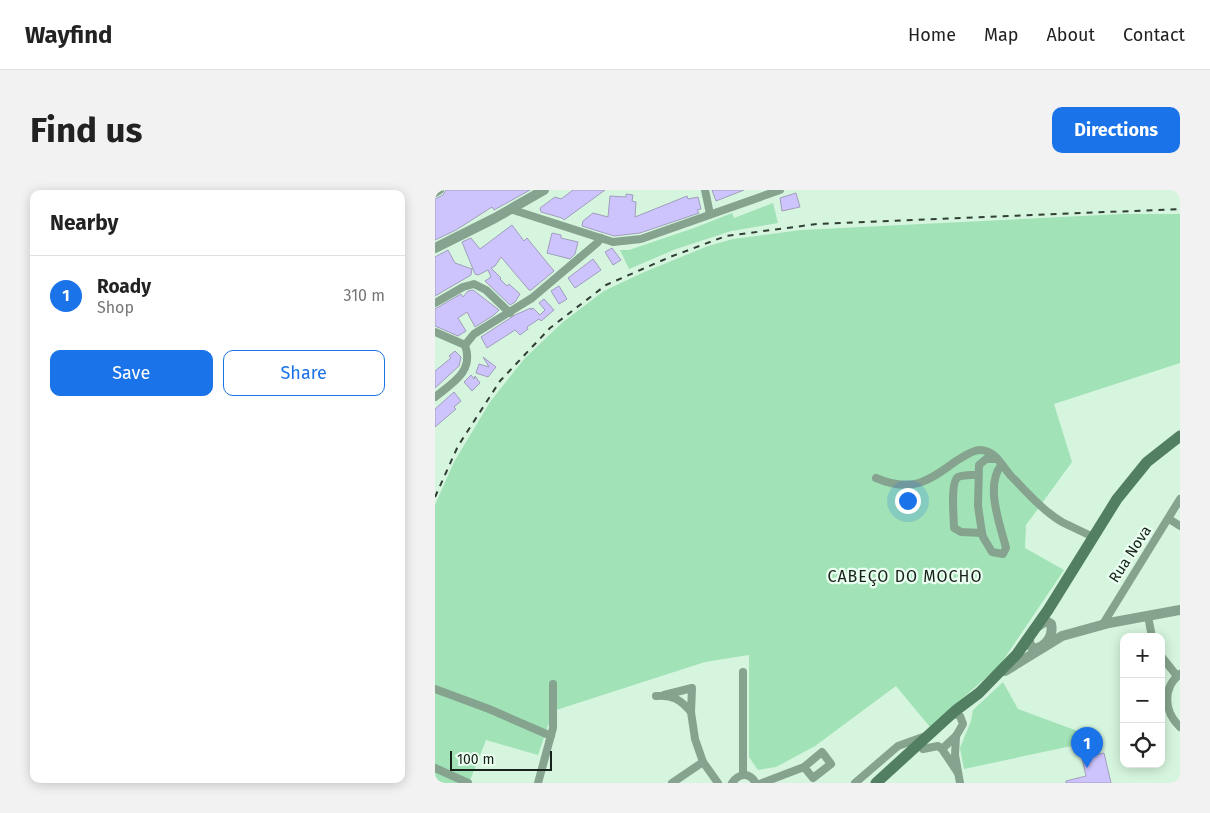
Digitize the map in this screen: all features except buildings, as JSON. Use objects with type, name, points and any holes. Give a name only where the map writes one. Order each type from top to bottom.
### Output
[{"type":"main road","points":[[882,783],[935,740],[967,703],[1000,674],[1038,626],[1117,499],[1131,480],[1147,462],[1180,436]]},
{"type":"main road","points":[[876,783],[935,740]]},
{"type":"street","points":[[435,193],[440,190]]},
{"type":"street","points":[[435,248],[544,190]]},
{"type":"street","points":[[705,190],[710,214]]},
{"type":"street","points":[[510,209],[613,242],[641,238],[781,190]]},
{"type":"street","points":[[465,345],[474,334],[532,298],[601,238]]},
{"type":"street","points":[[435,303],[463,287],[474,284],[486,290],[510,313]]},
{"type":"street","points":[[435,332],[465,345],[468,354],[465,369],[454,382],[435,397]]},
{"type":"street","points":[[877,478],[891,484],[906,486],[919,484],[964,456],[979,450],[991,452],[1039,503],[1061,521],[1093,537]]},
{"type":"street","points":[[986,459],[999,462],[995,473],[995,492],[997,520],[1006,548],[1003,554],[992,552],[983,537],[978,506],[979,465],[986,459]]},
{"type":"street","points":[[978,476],[966,475],[958,477],[954,483],[954,528],[961,532],[982,533]]},
{"type":"street","name":"Rua Nova","points":[[1103,624],[1180,500]]},
{"type":"street","points":[[1169,519],[1180,526]]},
{"type":"street","points":[[1041,648],[1052,634],[1049,618],[1051,605]]},
{"type":"street","points":[[1000,674],[1062,636],[1103,624],[1180,610]]},
{"type":"street","points":[[1148,616],[1151,633]]},
{"type":"street","points":[[1038,626],[1046,621],[1061,632],[1077,631]]},
{"type":"street","points":[[1029,638],[1031,647],[1041,648]]},
{"type":"street","points":[[1165,661],[1179,675],[1170,686],[1166,698],[1169,713],[1180,727]]},
{"type":"street","points":[[743,672],[743,775]]},
{"type":"street","points":[[538,783],[554,718],[553,684]]},
{"type":"street","points":[[691,712],[685,704],[675,697],[660,695],[692,688],[691,712],[695,739],[703,762],[718,783]]},
{"type":"street","points":[[435,689],[489,709],[551,736]]},
{"type":"street","points":[[956,715],[963,724],[956,736],[955,755],[960,783]]},
{"type":"street","points":[[855,783],[898,746],[956,736]]},
{"type":"street","points":[[935,740],[958,773]]},
{"type":"street","points":[[672,783],[703,762]]},
{"type":"street","points":[[763,783],[804,767]]},
{"type":"street","points":[[435,768],[468,783]]},
{"type":"street","points":[[732,783],[736,778],[743,775],[750,776],[756,783]]},
{"type":"green space","points":[[773,203],[778,223],[731,231],[676,249],[629,269],[620,250],[629,250],[732,213],[734,218]]},
{"type":"green space","points":[[1123,214],[1180,214],[1180,363],[1054,404],[1072,462],[1026,525],[1025,548],[1064,570],[1000,665],[930,727],[896,686],[815,746],[776,767],[758,770],[749,757],[749,655],[705,662],[553,711],[538,755],[486,740],[469,783],[435,783],[435,505],[454,462],[490,402],[525,358],[563,322],[604,291],[708,246],[733,239],[801,230]]},
{"type":"green space","points":[[1003,682],[1018,709],[1091,736],[1076,745],[964,769],[960,748],[971,721],[973,710]]},
{"type":"railway","points":[[435,497],[458,446],[500,381],[550,328],[606,285],[670,257],[726,236],[817,224],[1180,209]]},
{"type":"place","name":"Roady","points":[[1087,768]]},
{"type":"district","name":"CABEÇO DO MOCHO","points":[[905,576]]}]
